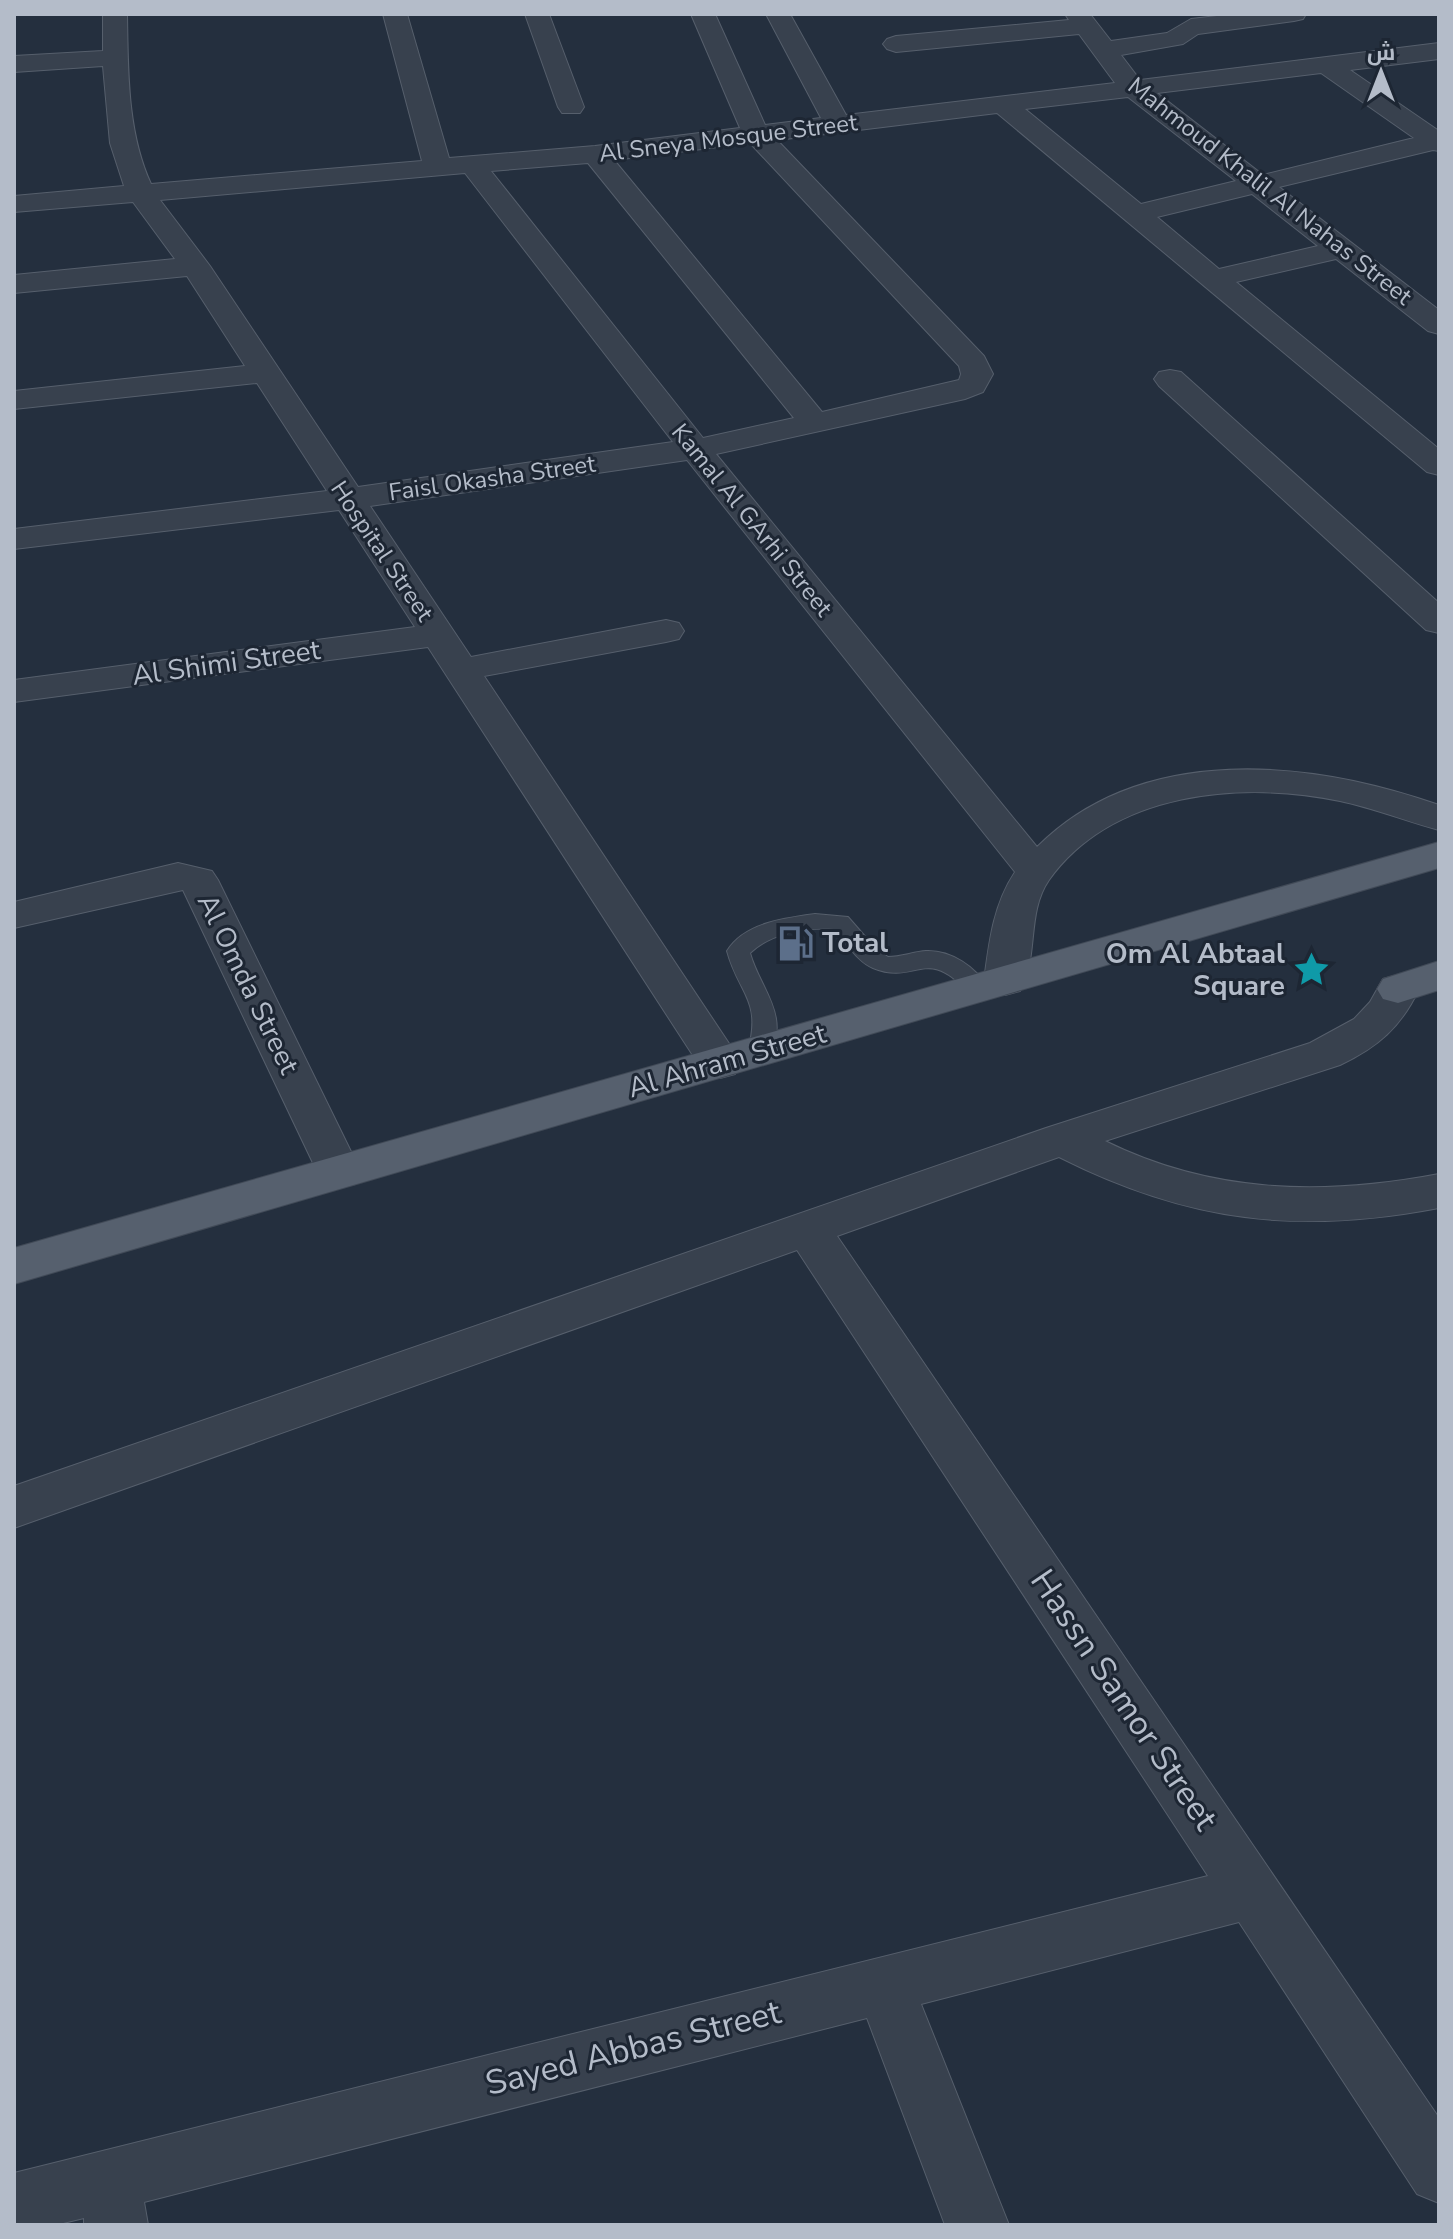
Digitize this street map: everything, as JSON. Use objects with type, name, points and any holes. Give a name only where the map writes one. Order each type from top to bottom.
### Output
[{"type":"main road","name":"Al Ahram Street","points":[[14,1266],[1439,855]]},
{"type":"main road","points":[[1398,989],[1439,975]]},
{"type":"street","name":"Hospital Street","points":[[115,14],[115,58],[126,152],[143,193],[266,373],[720,1063]]},
{"type":"street","points":[[395,14],[438,169]]},
{"type":"street","points":[[537,14],[571,107]]},
{"type":"street","points":[[703,14],[756,134]]},
{"type":"street","points":[[778,14],[837,124]]},
{"type":"street","points":[[1104,50],[1170,40],[1188,28],[1240,17],[1294,14]]},
{"type":"street","points":[[896,44],[1081,20]]},
{"type":"street","name":"Mahmoud Khalil Al Nahas Street","points":[[1081,20],[1132,87],[1341,249],[1433,315]]},
{"type":"street","name":"Al Sneya Mosque Street","points":[[14,204],[595,154],[1439,51]]},
{"type":"street","points":[[14,64],[115,58]]},
{"type":"street","points":[[1325,64],[1438,142]]},
{"type":"street","points":[[1001,103],[1439,465]]},
{"type":"street","name":"Faisl Okasha Street","points":[[14,539],[347,499],[695,449],[965,390],[976,380],[973,363],[756,134]]},
{"type":"street","points":[[1135,214],[1438,142]]},
{"type":"street","points":[[595,154],[815,423]]},
{"type":"street","name":"Kamal Al GArhi Street","points":[[473,166],[695,449],[1035,871]]},
{"type":"street","points":[[1213,279],[1341,249]]},
{"type":"street","points":[[14,284],[195,266]]},
{"type":"street","points":[[14,400],[266,373]]},
{"type":"street","points":[[1170,379],[1439,622]]},
{"type":"street","points":[[461,670],[666,631]]},
{"type":"street","name":"Al Shimi Street","points":[[14,691],[437,635]]},
{"type":"street","points":[[991,985],[1019,902],[1035,871],[1067,838],[1109,810],[1161,792],[1219,782],[1280,780],[1343,788],[1404,804],[1439,818]]},
{"type":"street","name":"Al Omda Street","points":[[14,915],[178,876],[198,880],[339,1172]]},
{"type":"street","points":[[14,1507],[1062,1139],[1352,1042],[1374,1028],[1389,1010],[1398,989]]},
{"type":"street","points":[[1062,1139],[1100,1160],[1167,1186],[1241,1202],[1315,1208],[1387,1203],[1439,1191]]},
{"type":"street","name":"Hassn Samor Street","points":[[808,1229],[1439,2172]]},
{"type":"street","name":"Sayed Abbas Street","points":[[14,2204],[113,2202],[884,1986],[1253,1892]]},
{"type":"street","points":[[884,1986],[977,2225]]},
{"type":"lane","points":[[760,1051],[767,1030],[763,999],[738,951],[744,942],[755,936],[812,920],[840,922],[868,954],[882,963],[900,965],[933,958],[950,962],[991,985]]},
{"type":"place","name":"Total","points":[[796,943]]},
{"type":"place","name":"Om Al Abtaal Square","points":[[1311,970]]}]
